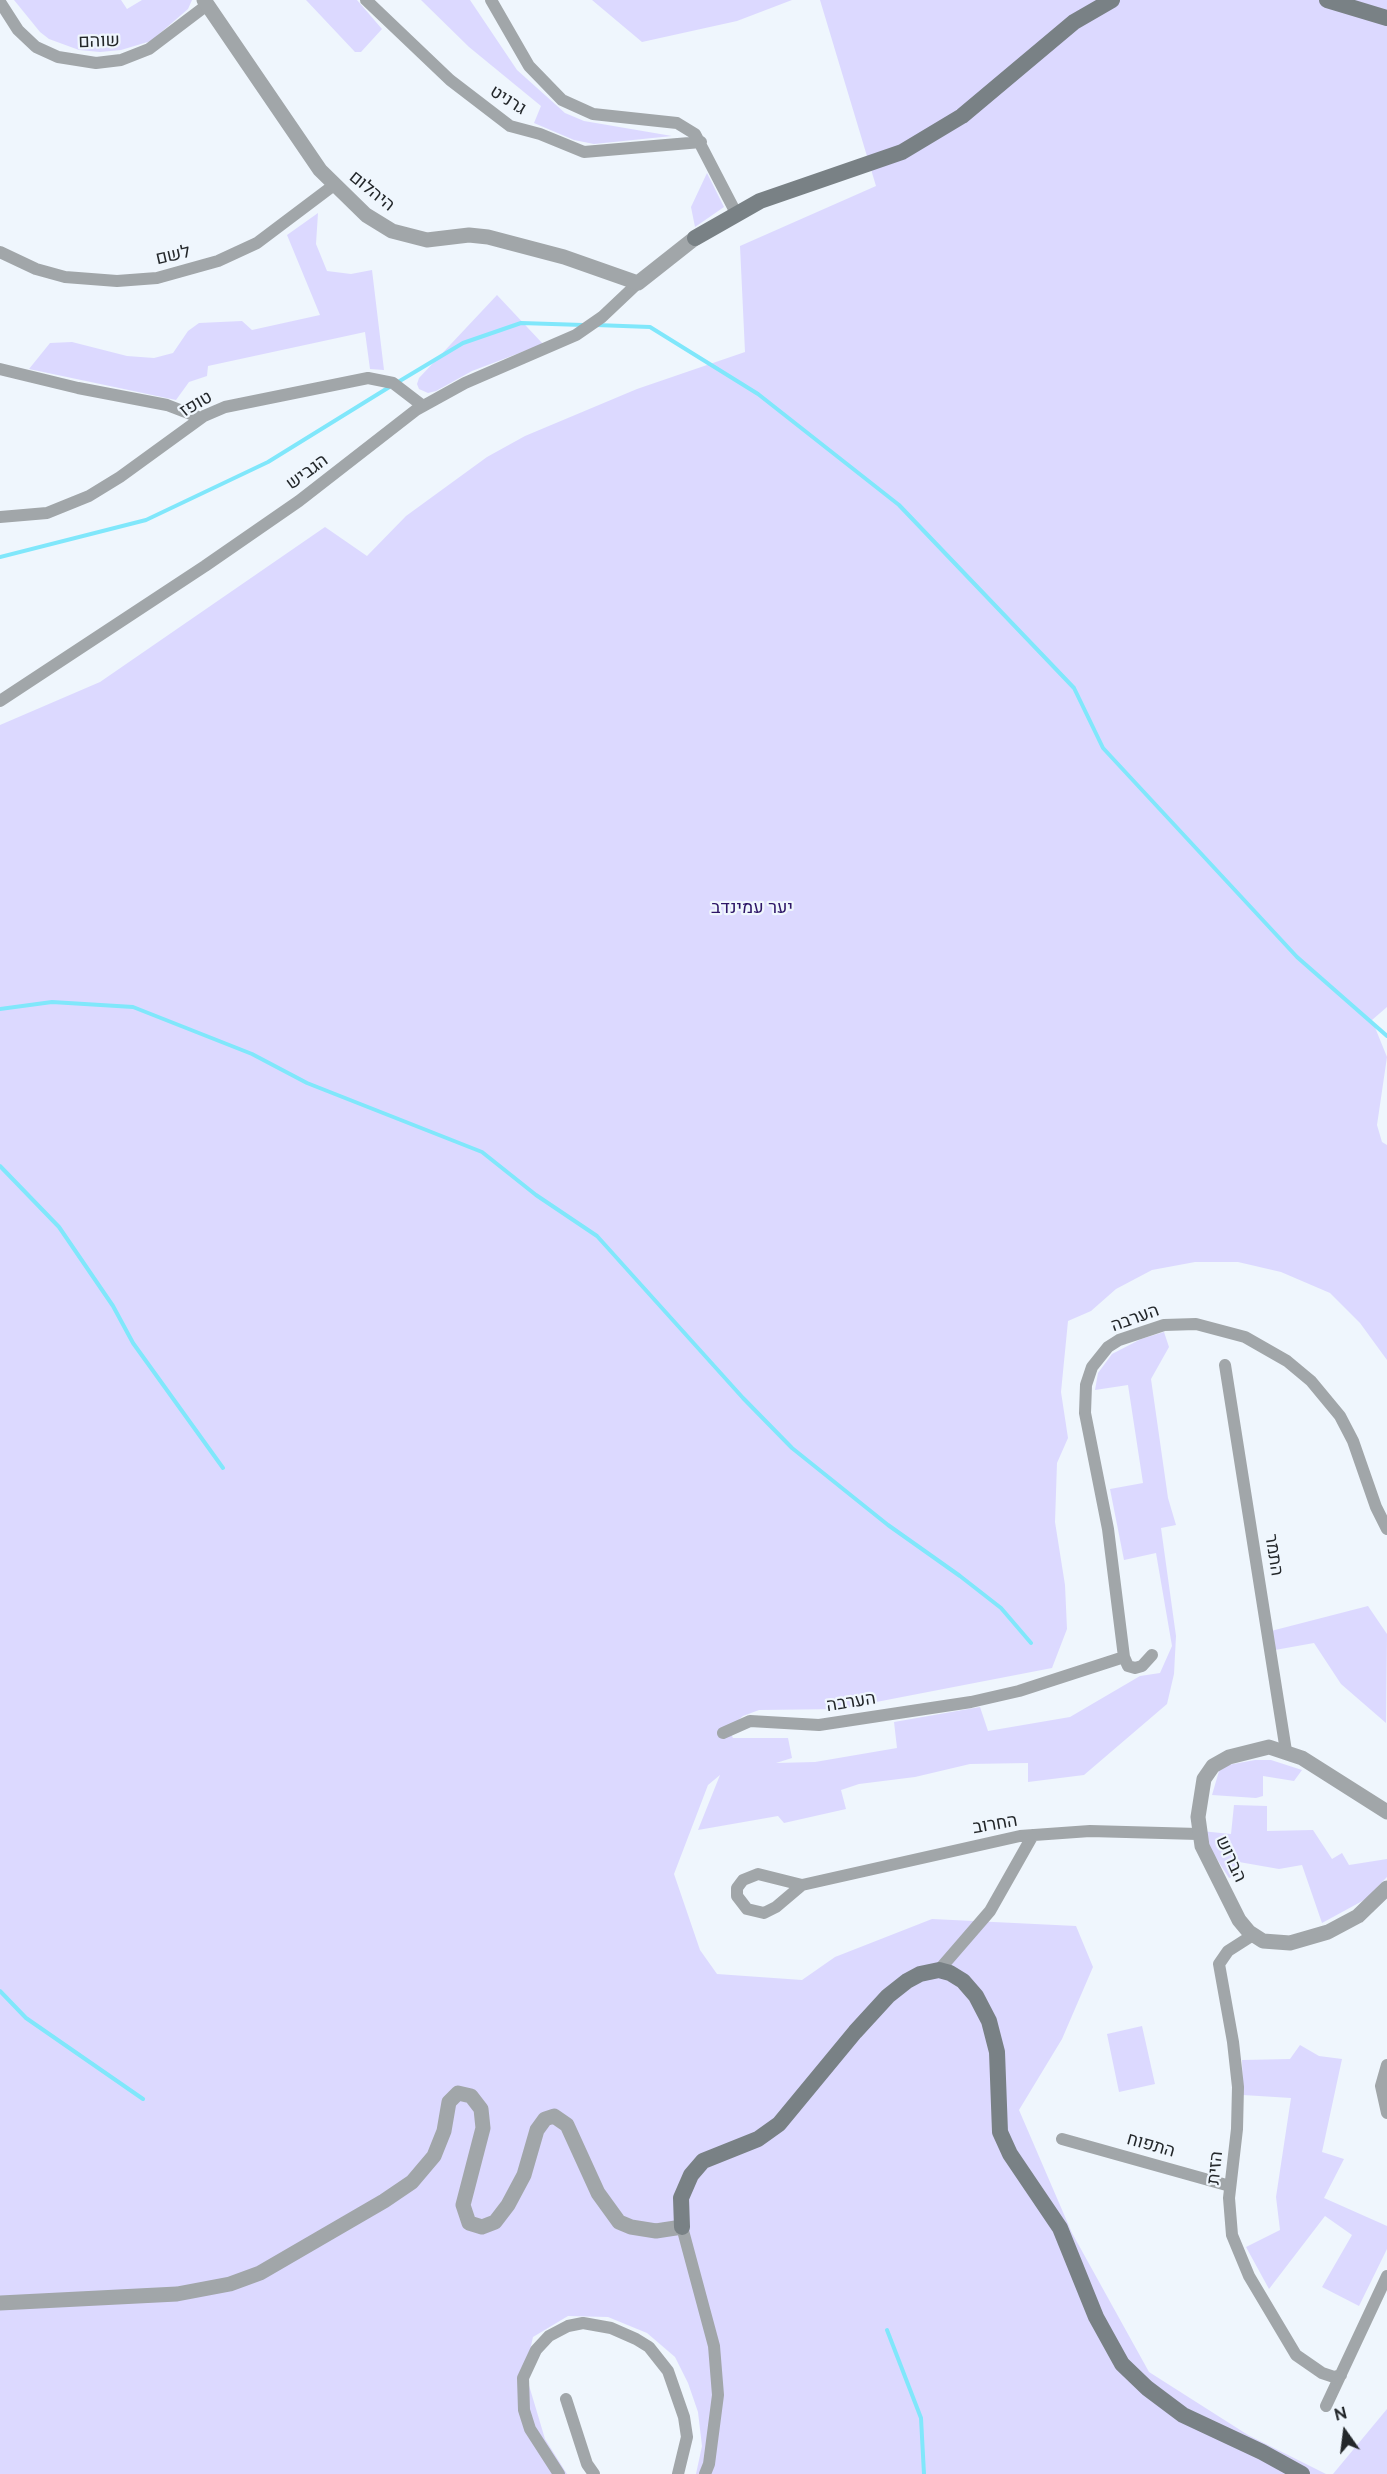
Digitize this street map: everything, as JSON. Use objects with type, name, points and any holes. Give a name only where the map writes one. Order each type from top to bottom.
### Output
[{"type":"main road","points":[[695,238],[736,213],[785,191],[902,152],[962,116],[1074,22],[1112,0]]},
{"type":"main road","points":[[1327,0],[1387,18]]},
{"type":"main road","points":[[682,2227],[681,2198],[691,2175],[703,2161],[770,2132],[888,1996],[920,1974],[939,1970],[963,1981],[976,1996],[989,2021],[996,2052],[1000,2132],[1010,2154],[1060,2228],[1096,2318],[1122,2364],[1147,2388],[1183,2415],[1262,2452],[1302,2474]]},
{"type":"street","name":"גרניט","points":[[366,0],[443,74],[495,117],[510,126],[540,134],[571,148],[587,152],[701,142]]},
{"type":"street","points":[[491,0],[529,66],[562,99],[593,114],[681,124],[701,142],[736,213]]},
{"type":"street","name":"שוהם","points":[[0,2],[18,30],[36,47],[58,57],[96,63],[121,60],[149,49],[206,3]]},
{"type":"street","name":"היהלום","points":[[206,3],[316,164],[334,185],[371,219],[409,237],[427,240],[469,235],[488,237],[564,257],[638,283]]},
{"type":"street","name":"לשם","points":[[0,252],[29,267],[65,277],[117,281],[157,278],[218,261],[256,243],[334,185]]},
{"type":"street","points":[[638,283],[695,238]]},
{"type":"street","name":"הגביש","points":[[0,700],[205,566],[299,501],[400,421],[473,379],[576,335],[602,317],[638,283]]},
{"type":"street","points":[[0,369],[167,405],[201,418]]},
{"type":"street","name":"טופז","points":[[0,518],[47,513],[89,496],[120,477],[201,418],[225,407],[368,378],[385,380],[399,386],[423,406]]},
{"type":"street","name":"הערבה","points":[[723,1733],[750,1721],[819,1725],[971,1702],[1019,1691],[1124,1657],[1108,1529],[1085,1413],[1086,1385],[1092,1367],[1108,1347],[1119,1340],[1164,1325],[1196,1324],[1245,1337],[1287,1361],[1311,1381],[1340,1416],[1353,1441],[1376,1507],[1387,1529]]},
{"type":"street","name":"התמר","points":[[1225,1365],[1286,1751]]},
{"type":"street","points":[[1124,1657],[1128,1666],[1135,1668],[1142,1666],[1152,1655]]},
{"type":"street","name":"הברוש","points":[[1253,1935],[1239,1920],[1205,1853],[1198,1834],[1198,1810],[1204,1779],[1213,1766],[1229,1757],[1263,1747],[1286,1751],[1336,1778],[1387,1812]]},
{"type":"street","name":"החרוב","points":[[802,1885],[776,1907],[764,1913],[744,1908],[737,1896],[737,1888],[742,1880],[758,1874],[802,1885],[993,1841],[1033,1835],[1090,1831],[1198,1834]]},
{"type":"street","points":[[939,1970],[948,1957],[967,1941],[990,1911],[1033,1835]]},
{"type":"street","points":[[1253,1935],[1275,1943],[1290,1943],[1319,1935],[1358,1916],[1387,1888]]},
{"type":"street","name":"הזית","points":[[1253,1935],[1228,1951],[1219,1964],[1233,2042],[1238,2087],[1237,2129],[1230,2186],[1232,2235],[1249,2276],[1300,2360],[1322,2373],[1334,2377],[1341,2375]]},
{"type":"street","points":[[1387,2065],[1381,2086],[1387,2113]]},
{"type":"street","points":[[0,2303],[177,2294],[230,2284],[260,2273],[384,2201],[412,2182],[434,2156],[444,2131],[449,2102],[458,2093],[471,2096],[481,2109],[483,2128],[463,2205],[469,2223],[482,2227],[495,2222],[508,2205],[524,2175],[537,2130],[545,2119],[554,2116],[567,2125],[598,2193],[619,2222],[631,2227],[656,2230],[682,2227],[714,2346],[717,2395],[709,2464],[705,2474]]},
{"type":"street","name":"התפוח","points":[[1062,2139],[1230,2186]]},
{"type":"street","points":[[1326,2406],[1387,2276]]},
{"type":"street","points":[[559,2474],[530,2429],[524,2410],[523,2378],[536,2350],[549,2336],[568,2326],[583,2323],[611,2328],[636,2339],[649,2348],[668,2371],[684,2417],[687,2438],[678,2474]]},
{"type":"street","points":[[566,2399],[587,2464],[594,2474]]},
{"type":"green space","points":[[14,0],[121,0],[127,9],[142,0],[192,0],[188,9],[151,41],[121,50],[100,52],[79,50],[49,39],[40,32]]},
{"type":"green space","points":[[306,0],[357,0],[382,29],[361,52],[355,52]]},
{"type":"green space","points":[[421,0],[470,0],[517,70],[565,113],[584,121],[672,136],[594,144],[574,140],[534,123],[541,106],[469,47]]},
{"type":"green space","points":[[592,0],[792,0],[737,21],[642,42]]},
{"type":"green space","name":"יער עמינדב","points":[[820,0],[1387,0],[1387,1007],[1372,1020],[1387,1057],[1377,1125],[1382,1142],[1387,1145],[1387,1360],[1360,1323],[1330,1293],[1281,1272],[1238,1262],[1195,1262],[1152,1270],[1116,1289],[1091,1311],[1068,1321],[1061,1392],[1068,1438],[1057,1463],[1055,1522],[1065,1585],[1067,1629],[1052,1668],[840,1709],[759,1710],[743,1716],[728,1729],[733,1738],[788,1738],[792,1758],[776,1763],[815,1762],[897,1748],[894,1722],[980,1707],[988,1731],[1070,1717],[1140,1676],[1160,1673],[1172,1646],[1156,1553],[1124,1560],[1110,1489],[1143,1483],[1128,1385],[1095,1390],[1098,1373],[1112,1354],[1141,1339],[1164,1332],[1169,1347],[1151,1379],[1168,1498],[1176,1525],[1161,1528],[1176,1636],[1174,1674],[1167,1704],[1084,1775],[1028,1782],[1028,1763],[970,1764],[915,1777],[859,1784],[841,1790],[846,1809],[784,1823],[778,1816],[698,1830],[720,1775],[708,1785],[674,1874],[700,1950],[717,1974],[802,1980],[835,1957],[932,1919],[1076,1926],[1093,1967],[1062,2039],[1019,2110],[1072,2233],[1149,2372],[1248,2435],[1326,2474],[696,2474],[702,2446],[698,2412],[688,2383],[675,2357],[647,2333],[608,2317],[568,2316],[533,2337],[525,2372],[545,2439],[567,2474],[0,2474],[0,725],[100,682],[325,527],[367,556],[406,516],[487,457],[525,436],[637,389],[745,352],[740,246],[876,186]]},
{"type":"green space","points":[[707,173],[724,207],[695,227],[691,207]]},
{"type":"green space","points":[[318,213],[316,244],[327,271],[351,274],[372,270],[384,370],[370,369],[365,332],[208,366],[207,376],[189,382],[176,400],[29,369],[50,343],[72,342],[127,356],[154,358],[173,353],[188,331],[199,323],[242,321],[252,330],[320,315],[287,235]]},
{"type":"green space","points":[[497,295],[543,344],[472,371],[436,391],[428,393],[419,389],[417,384],[419,378]]},
{"type":"green space","points":[[1368,1606],[1387,1634],[1386,1723],[1341,1684],[1314,1643],[1275,1650],[1271,1631]]},
{"type":"green space","points":[[1255,1760],[1271,1760],[1302,1770],[1294,1781],[1263,1776],[1263,1796],[1256,1798],[1212,1795],[1219,1771],[1228,1765]]},
{"type":"green space","points":[[1234,1805],[1267,1806],[1267,1831],[1313,1830],[1332,1859],[1342,1853],[1349,1865],[1387,1859],[1387,1877],[1366,1899],[1322,1923],[1302,1865],[1279,1869],[1239,1862],[1237,1875],[1229,1878],[1201,1831],[1231,1834]]},
{"type":"green space","points":[[1142,2026],[1155,2084],[1119,2092],[1107,2034]]},
{"type":"green space","points":[[1300,2045],[1319,2056],[1342,2059],[1322,2152],[1344,2159],[1324,2198],[1387,2226],[1387,2249],[1359,2306],[1322,2287],[1352,2235],[1325,2216],[1269,2289],[1246,2247],[1280,2230],[1276,2197],[1291,2098],[1243,2095],[1242,2060],[1290,2059]]},
{"type":"green space","points":[[1387,2409],[1387,2474],[1333,2474]]},
{"type":"waterway","points":[[398,382],[463,343],[521,323],[583,325]]},
{"type":"waterway","points":[[596,325],[650,327],[758,394],[899,505],[1074,688],[1103,748],[1297,957],[1387,1036]]},
{"type":"waterway","points":[[0,557],[146,520],[268,462],[391,386]]},
{"type":"waterway","points":[[0,1009],[52,1002],[133,1007],[252,1054],[307,1083],[482,1152],[536,1195],[597,1236],[743,1398],[792,1448],[888,1525],[1001,1608],[1031,1643]]},
{"type":"waterway","points":[[0,1166],[59,1227],[113,1306],[133,1343],[223,1468]]},
{"type":"waterway","points":[[0,1991],[26,2018],[143,2099]]},
{"type":"waterway","points":[[887,2330],[921,2418],[924,2474]]}]
